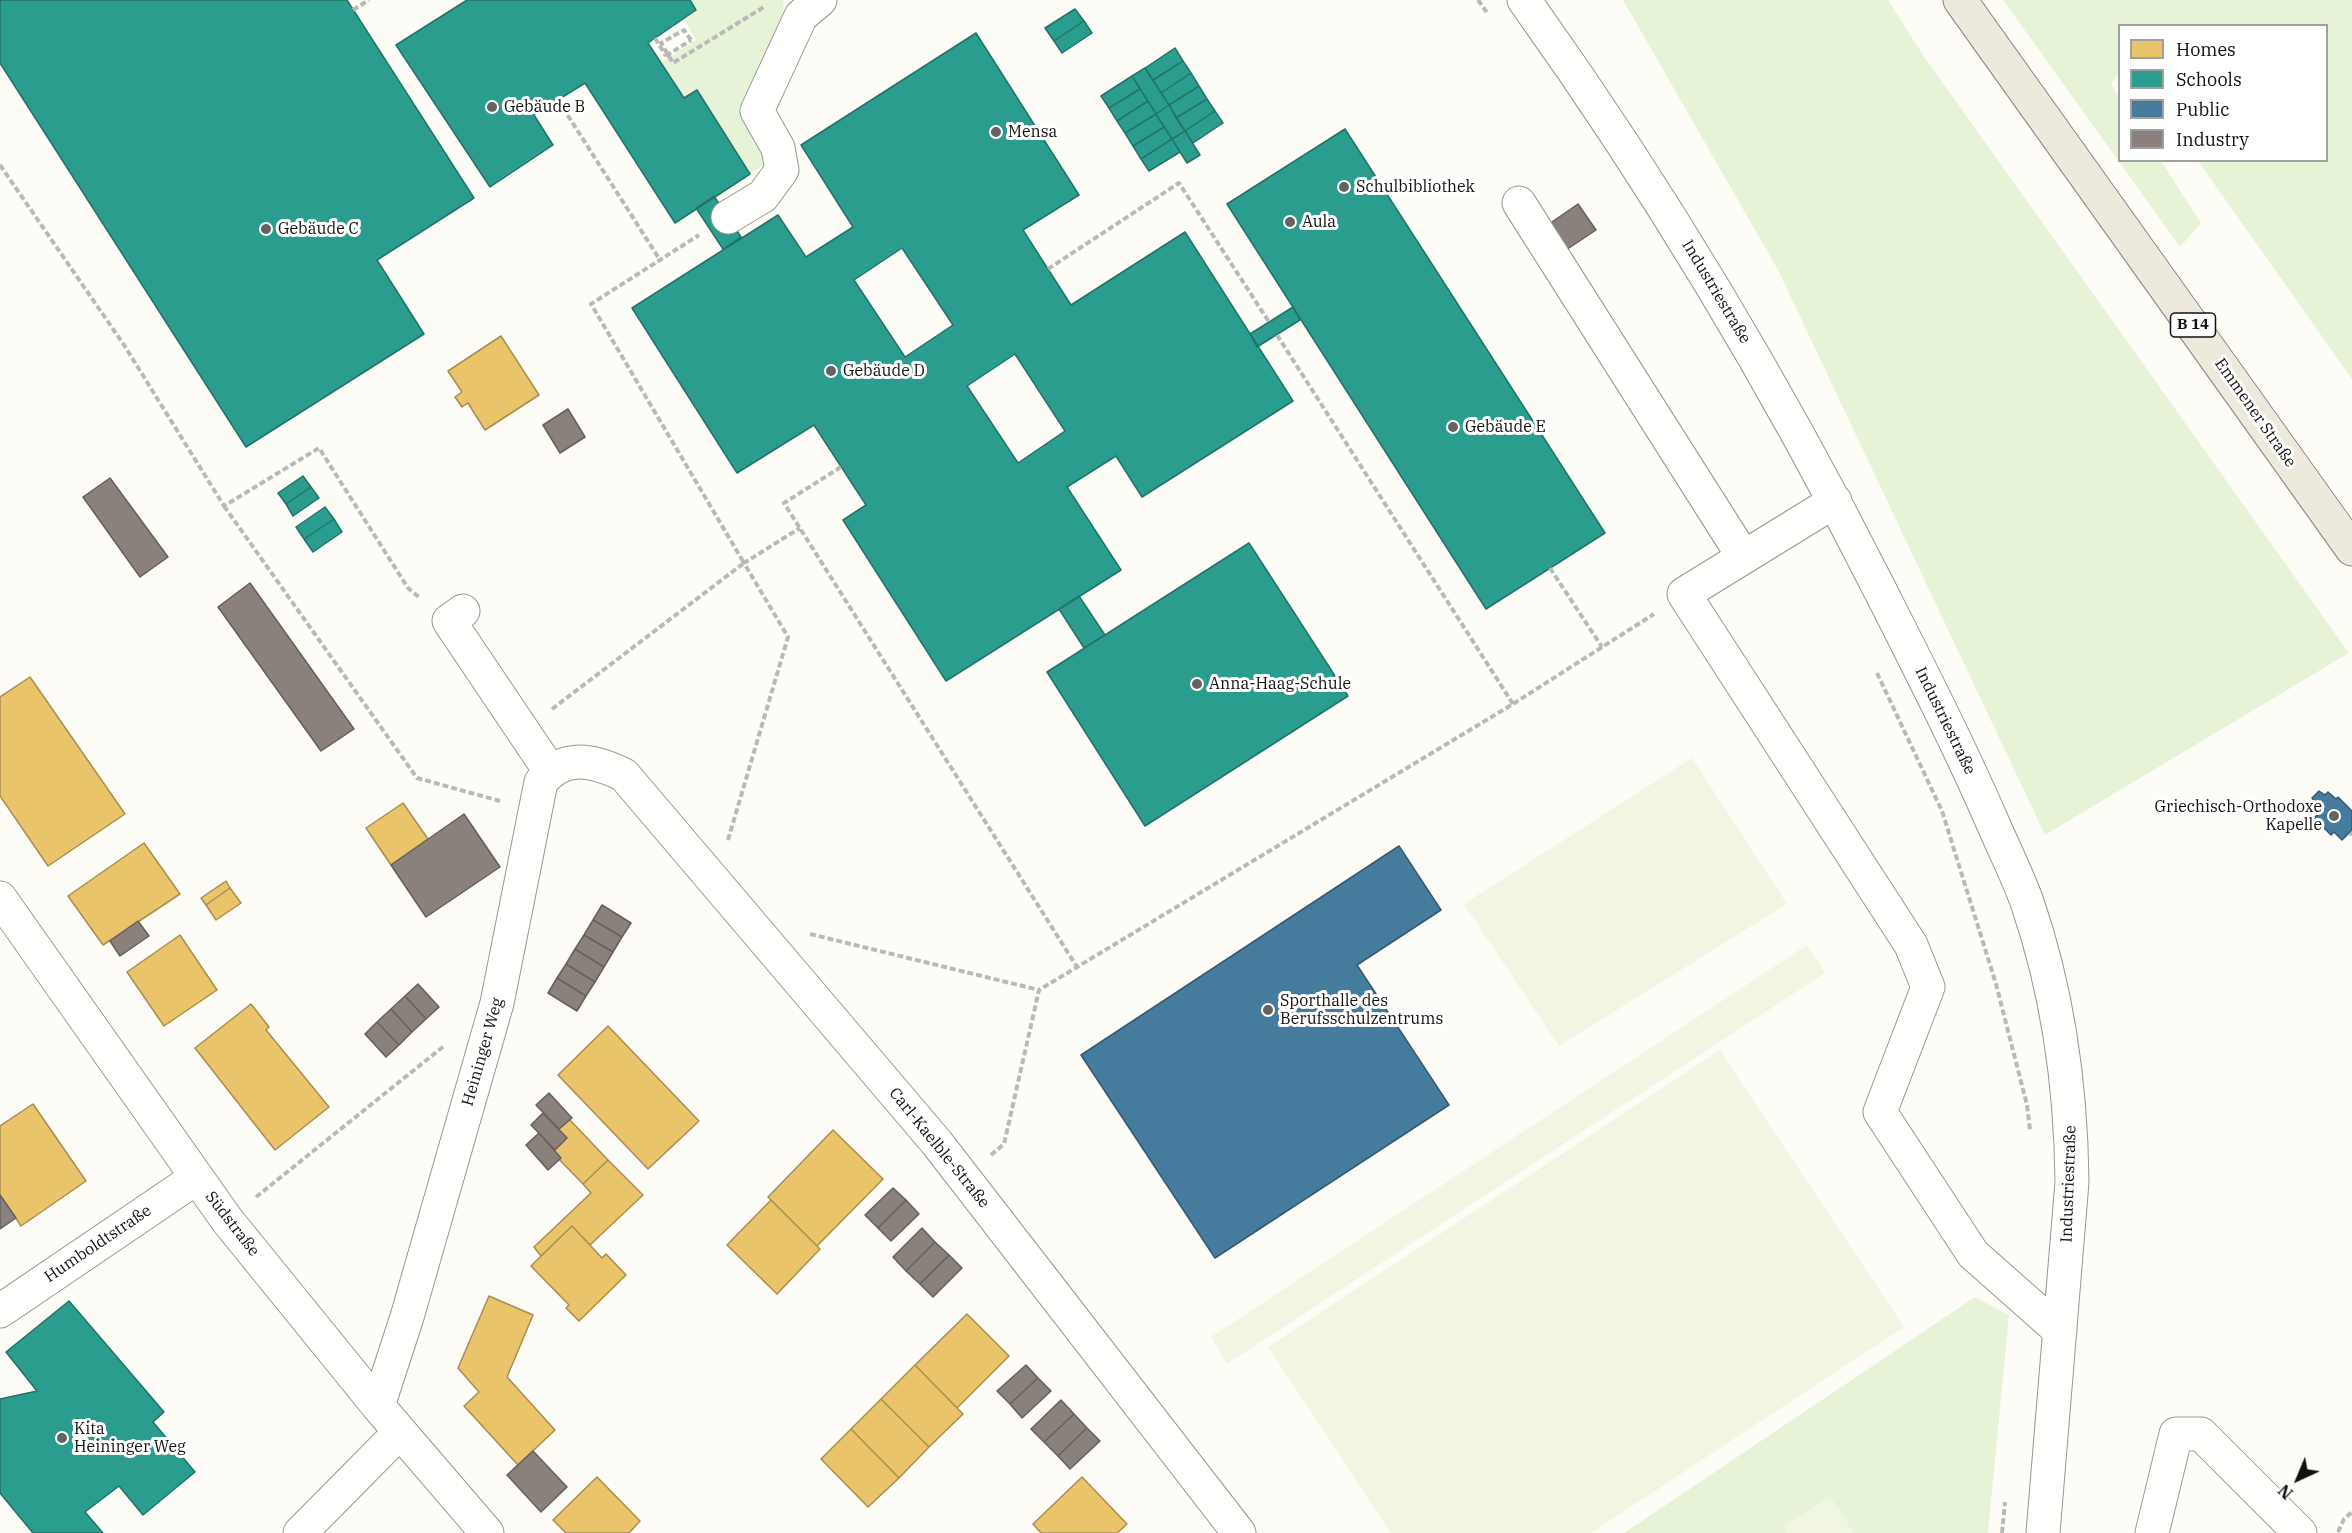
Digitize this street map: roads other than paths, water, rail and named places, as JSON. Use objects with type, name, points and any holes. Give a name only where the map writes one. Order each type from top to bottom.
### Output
[{"type":"main road","name":"Emmener Straße","points":[[1960,0],[2034,100],[2352,549]]},
{"type":"main road","name":"Emmener Straße","points":[[1971,0],[2034,100]]},
{"type":"street","points":[[728,217],[763,196],[782,170],[778,148],[757,111],[801,16],[820,0]]},
{"type":"street","name":"Industriestraße","points":[[1524,0],[1601,108],[1723,301],[1835,501],[1960,747],[2026,901],[2050,984],[2067,1069],[2072,1125],[2072,1182],[2043,1533]]},
{"type":"street","points":[[1519,203],[1743,556]]},
{"type":"street","points":[[1835,501],[1684,594],[1911,945],[1928,987],[1880,1112],[1973,1254],[2060,1331]]},
{"type":"street","points":[[456,616],[523,731],[550,771]]},
{"type":"street","name":"Carl-Kaelble-Straße","points":[[550,771],[573,762],[599,762],[624,775],[965,1178],[1239,1533]]},
{"type":"street","name":"Heininger Weg","points":[[378,1406],[407,1317],[497,1003],[533,810],[541,782],[550,771]]},
{"type":"street","name":"Südstraße","points":[[0,898],[227,1220],[378,1406],[487,1533]]},
{"type":"street","name":"Humboldtstraße","points":[[0,1311],[196,1178]]},
{"type":"street","points":[[300,1533],[400,1432]]},
{"type":"street","points":[[2152,1533],[2176,1434],[2201,1434],[2300,1533]]},
{"type":"place","name":"Gebäude B","points":[[492,107]]},
{"type":"place","name":"Mensa","points":[[996,132]]},
{"type":"place","name":"Schulbibliothek","points":[[1344,187]]},
{"type":"place","name":"Aula","points":[[1290,222]]},
{"type":"place","name":"Gebäude C","points":[[266,229]]},
{"type":"place","name":"Gebäude D","points":[[831,371]]},
{"type":"place","name":"Gebäude E","points":[[1453,427]]},
{"type":"place","name":"Anna-Haag-Schule","points":[[1197,684]]},
{"type":"place","name":"Griechisch-Orthodoxe Kapelle","points":[[2334,816]]},
{"type":"place","name":"Sporthalle des Berufsschulzentrums","points":[[1268,1010]]},
{"type":"place","name":"Kita Heininger Weg","points":[[62,1438]]}]
